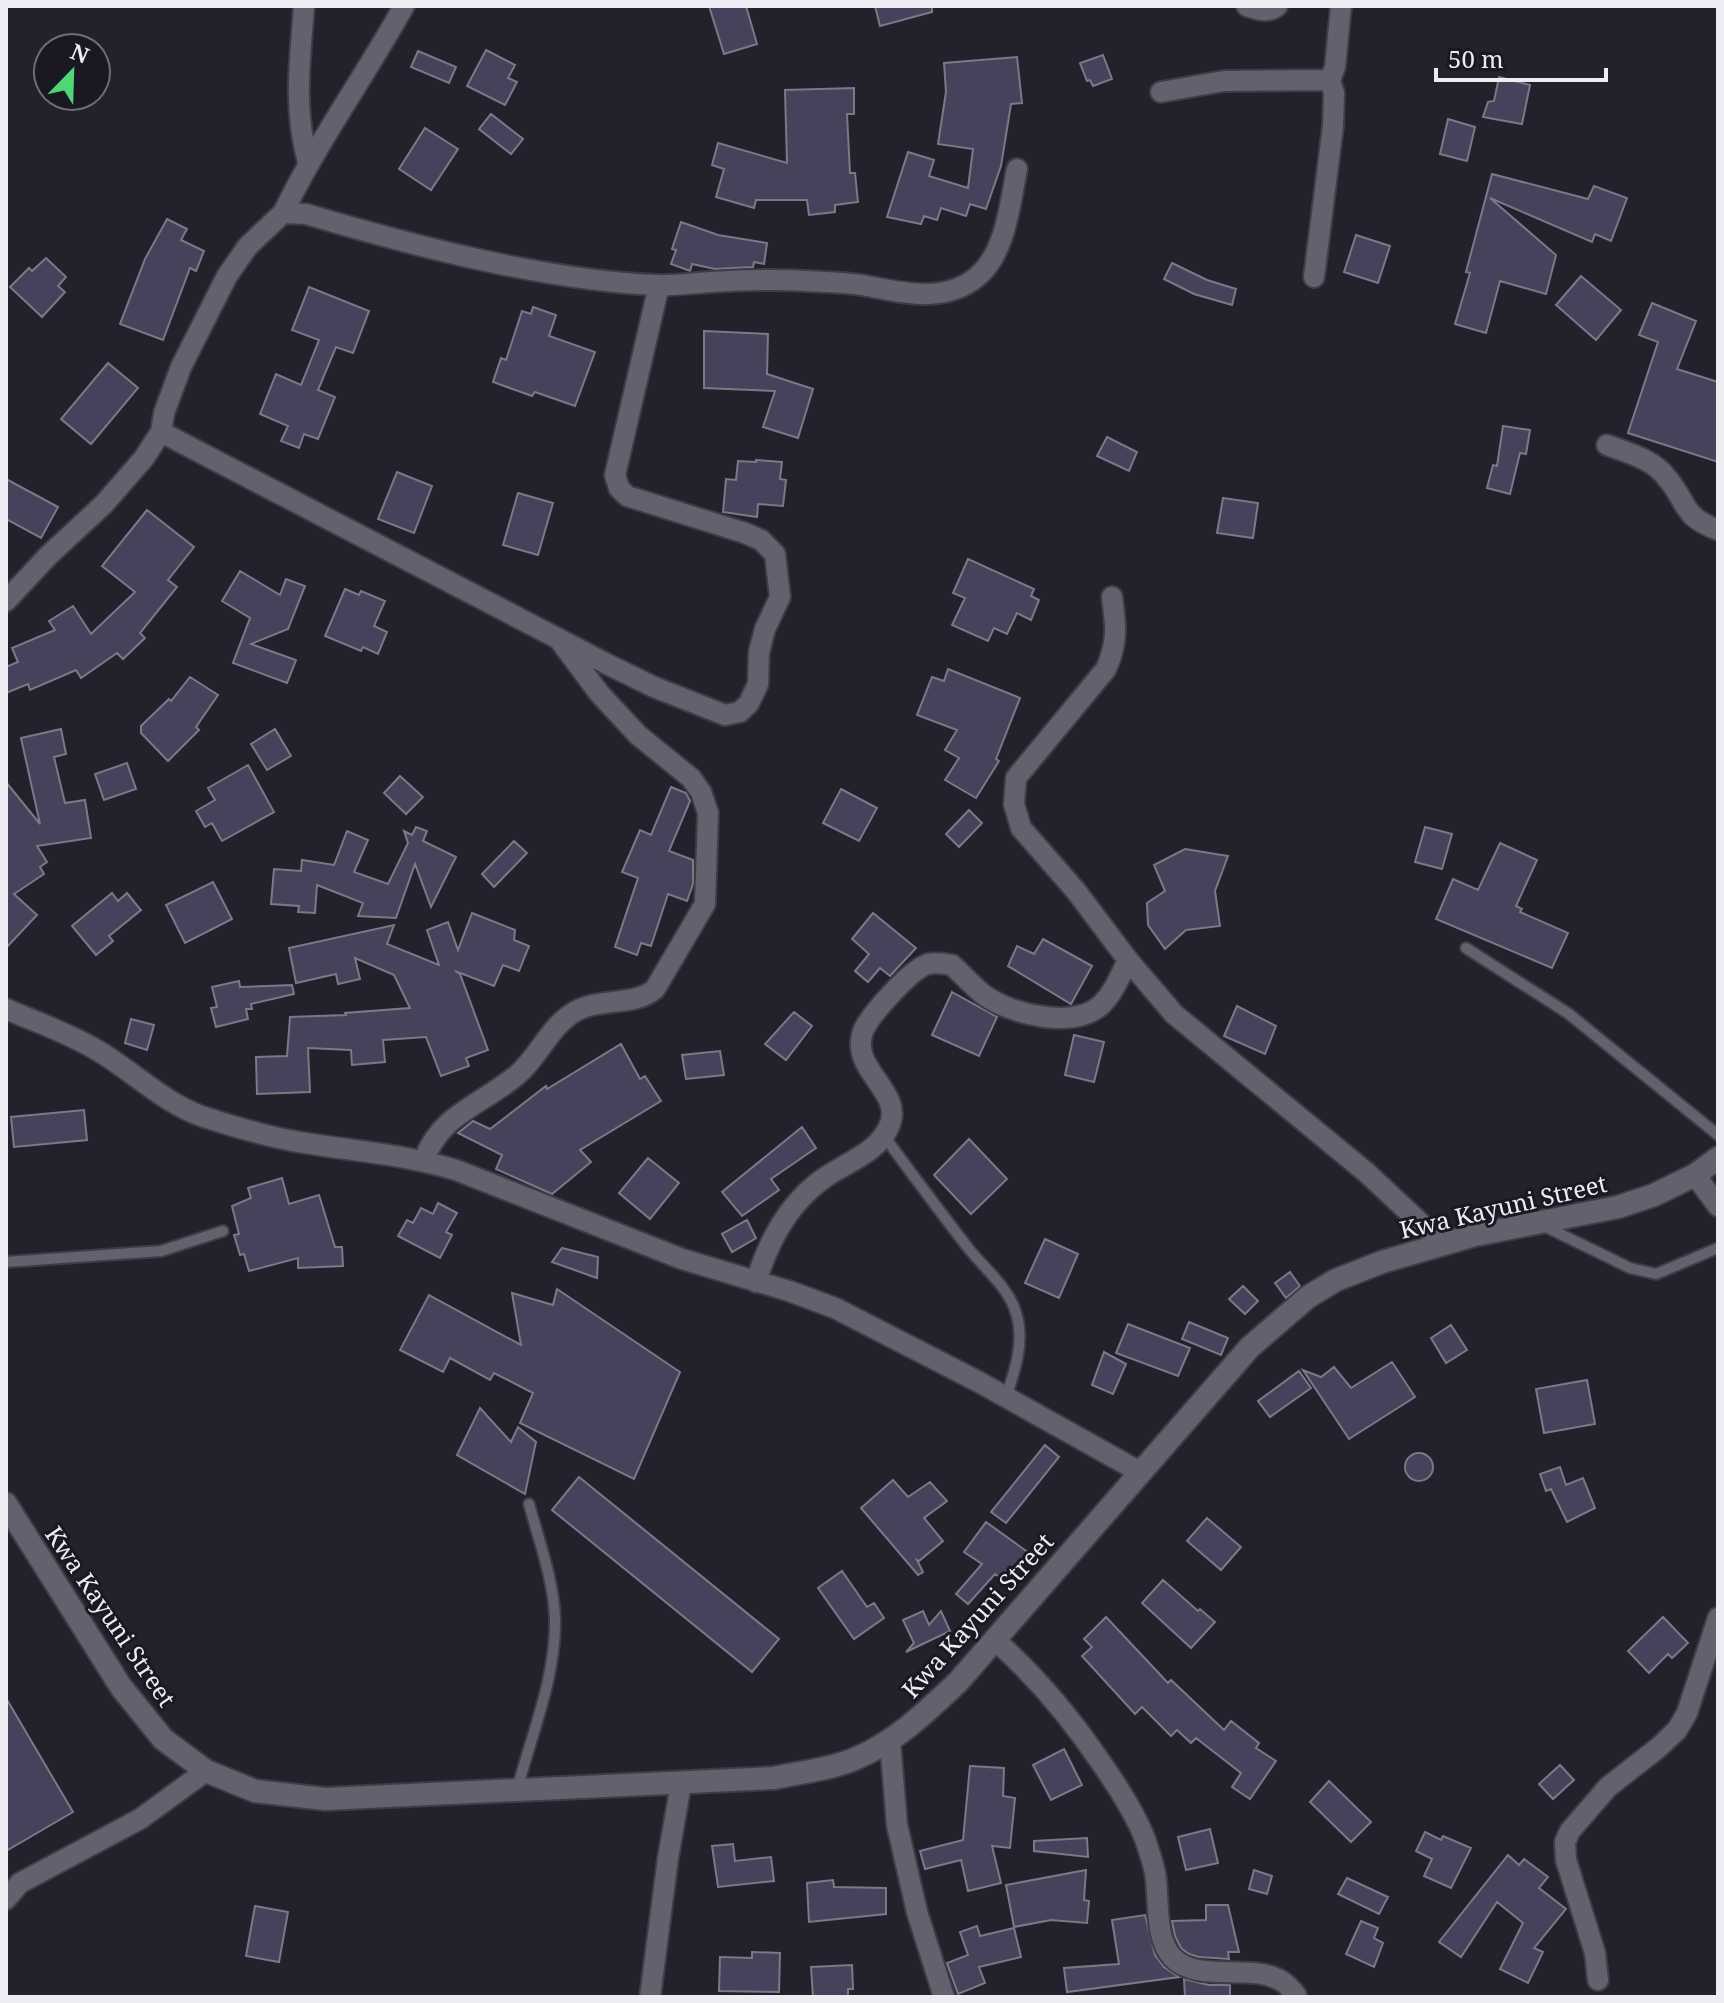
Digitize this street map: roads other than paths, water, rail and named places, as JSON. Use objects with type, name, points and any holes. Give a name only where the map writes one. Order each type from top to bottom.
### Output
[{"type":"street","points":[[304,6],[297,104],[308,162]]},
{"type":"street","points":[[6,601],[125,481],[161,432],[164,413],[181,367],[227,276],[248,246],[283,213],[308,162],[404,6]]},
{"type":"street","points":[[1247,6],[1271,10],[1277,6]]},
{"type":"street","points":[[1314,277],[1333,126],[1334,93],[1330,80],[1335,67],[1341,6]]},
{"type":"street","points":[[1161,92],[1224,81],[1330,80]]},
{"type":"street","points":[[283,213],[306,214],[503,264],[592,279],[659,285],[757,279],[807,281],[860,285],[920,296],[959,287],[979,275],[996,250],[1017,169]]},
{"type":"street","points":[[161,432],[654,687],[725,715],[740,712],[749,703],[758,684],[759,652],[765,629],[780,597],[775,554],[761,540],[745,533],[627,496],[619,488],[615,475],[659,285]]},
{"type":"street","points":[[1607,445],[1657,467],[1669,479],[1690,516],[1718,530]]},
{"type":"street","points":[[1112,597],[1116,624],[1115,648],[1106,669],[1023,768],[1014,788],[1014,804],[1021,828],[1076,891],[1174,1014],[1367,1173],[1444,1245]]},
{"type":"street","points":[[424,1160],[431,1141],[444,1127],[475,1102],[519,1074],[560,1022],[578,1010],[601,1001],[646,997],[655,989],[705,904],[709,837],[708,813],[701,792],[678,766],[638,735],[599,693],[560,640]]},
{"type":"street","points":[[756,1282],[765,1252],[801,1196],[876,1146],[892,1121],[890,1099],[880,1089],[865,1061],[861,1048],[863,1031],[896,990],[919,970],[927,965],[952,965],[985,995],[1005,1007],[1038,1017],[1063,1018],[1100,1006],[1113,990],[1128,960]]},
{"type":"street","points":[[6,1009],[43,1022],[95,1049],[134,1073],[167,1100],[201,1116],[295,1142],[424,1160],[543,1202],[682,1259],[835,1308],[1006,1397],[1140,1472]]},
{"type":"street","name":"Kwa Kayuni Street","points":[[6,1504],[121,1687],[163,1739],[206,1771],[255,1791],[325,1799],[774,1778],[858,1758],[909,1727],[958,1682],[1250,1347],[1308,1297],[1336,1280],[1359,1271],[1475,1235],[1618,1207],[1654,1195],[1695,1175],[1718,1158]]},
{"type":"street","points":[[1695,1175],[1718,1206]]},
{"type":"street","points":[[1598,1980],[1595,1953],[1566,1860],[1565,1842],[1570,1831],[1608,1787],[1677,1730],[1687,1713],[1718,1618]]},
{"type":"street","points":[[995,1640],[1029,1671],[1064,1710],[1118,1788],[1144,1836],[1156,1876],[1160,1930],[1170,1955],[1184,1966],[1208,1972],[1229,1971],[1282,1981],[1296,1995]]},
{"type":"street","points":[[890,1741],[897,1825],[917,1912],[944,1997]]},
{"type":"street","points":[[6,1899],[20,1883],[140,1819],[206,1771]]},
{"type":"street","points":[[650,1997],[681,1784]]},
{"type":"lane","points":[[1466,948],[1569,1014],[1718,1135]]},
{"type":"lane","points":[[884,1136],[1008,1296],[1016,1312],[1018,1351],[1006,1397]]},
{"type":"lane","points":[[1537,1223],[1630,1268],[1656,1274],[1718,1248]]},
{"type":"lane","points":[[6,1262],[161,1251],[223,1231]]},
{"type":"lane","points":[[517,1790],[552,1655],[555,1619],[529,1504]]}]
